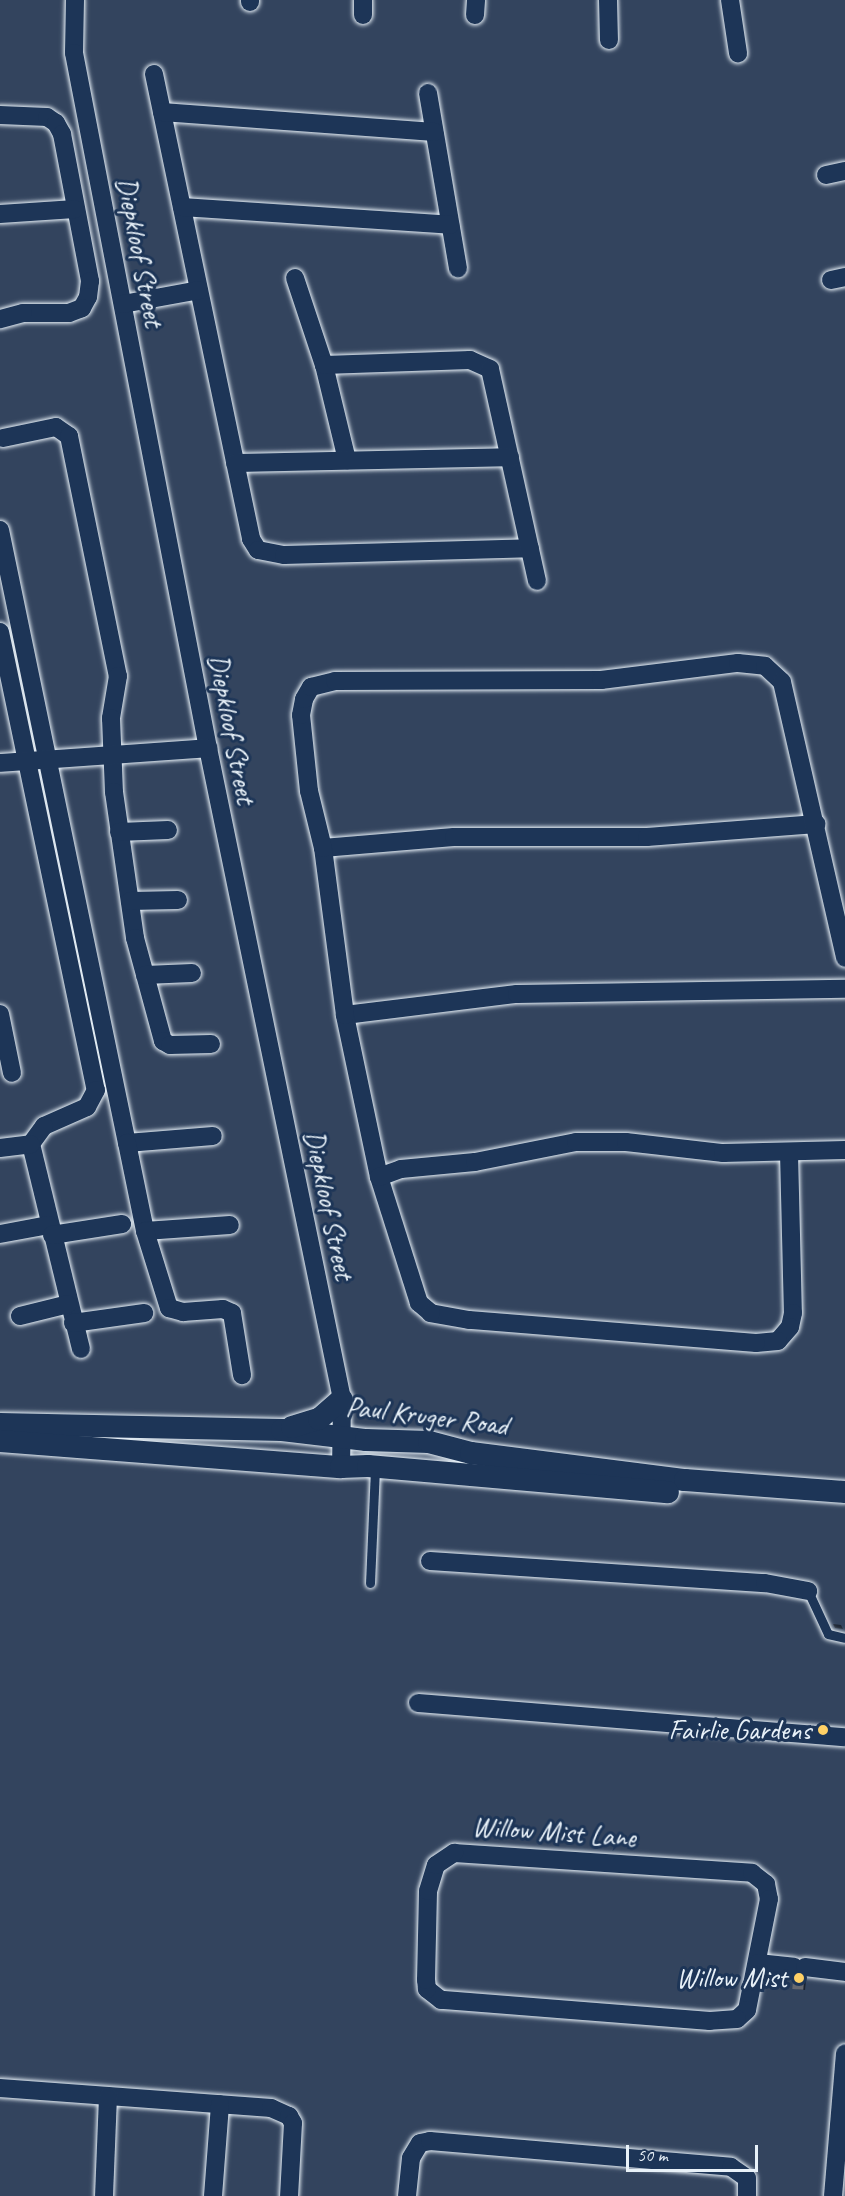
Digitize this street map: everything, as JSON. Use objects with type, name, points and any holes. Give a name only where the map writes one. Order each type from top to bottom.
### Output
[{"type":"street","name":"Diepkloof Street","points":[[75,0],[74,53],[208,748],[342,1399],[341,1467]]},
{"type":"street","points":[[608,0],[609,40]]},
{"type":"street","points":[[730,0],[738,53]]},
{"type":"street","points":[[154,74],[251,539],[258,550],[270,554],[530,548]]},
{"type":"street","points":[[428,93],[458,268]]},
{"type":"street","points":[[162,112],[434,132]]},
{"type":"street","points":[[0,115],[47,117],[56,123],[62,135],[90,281],[88,297],[82,308],[69,313],[23,313],[0,319]]},
{"type":"street","points":[[826,175],[845,171]]},
{"type":"street","points":[[182,207],[450,225]]},
{"type":"street","points":[[0,214],[75,208]]},
{"type":"street","points":[[295,278],[324,365],[347,460]]},
{"type":"street","points":[[123,304],[199,290]]},
{"type":"street","points":[[324,365],[482,363],[490,369],[537,581]]},
{"type":"street","points":[[3,438],[56,427],[69,436],[118,676],[111,718],[119,832],[130,901],[146,975],[163,1041],[170,1045],[212,1044]]},
{"type":"street","points":[[235,463],[510,456]]},
{"type":"street","points":[[0,530],[145,1231],[169,1308],[183,1312],[223,1309],[232,1313],[242,1375]]},
{"type":"street","points":[[0,632],[25,762],[96,1090],[87,1107],[44,1126],[31,1144],[0,1148]]},
{"type":"street","points":[[789,1153],[793,1313],[785,1335],[769,1343],[469,1320],[431,1313],[419,1303],[410,1283],[379,1177],[345,1015],[323,848],[309,791],[301,715],[311,687],[335,681],[601,680],[738,663],[765,666],[782,682],[817,824],[845,958]]},
{"type":"street","points":[[0,763],[112,757],[208,748]]},
{"type":"street","points":[[323,848],[454,837],[647,837],[817,824]]},
{"type":"street","points":[[119,832],[168,830]]},
{"type":"street","points":[[130,901],[178,900]]},
{"type":"street","points":[[146,975],[192,973]]},
{"type":"street","points":[[345,1015],[517,994],[845,988]]},
{"type":"street","points":[[0,1014],[12,1073]]},
{"type":"street","points":[[127,1143],[213,1136]]},
{"type":"street","points":[[379,1177],[401,1169],[475,1162],[576,1142],[626,1142],[723,1153],[845,1150]]},
{"type":"street","points":[[31,1144],[68,1304],[81,1348]]},
{"type":"street","points":[[0,1234],[122,1224]]},
{"type":"street","points":[[145,1231],[230,1225]]},
{"type":"street","points":[[20,1316],[68,1304]]},
{"type":"street","points":[[74,1323],[144,1313]]},
{"type":"street","points":[[282,1430],[319,1419],[342,1399]]},
{"type":"street","name":"Paul Kruger Road","points":[[0,1424],[282,1430],[429,1442],[471,1453],[685,1480],[845,1492]]},
{"type":"street","name":"Paul Kruger Road","points":[[0,1441],[341,1467],[375,1467],[845,1506]]},
{"type":"street","points":[[430,1562],[765,1583],[808,1592]]},
{"type":"street","points":[[418,1702],[845,1737]]},
{"type":"street","name":"Willow Mist Lane","points":[[454,1853],[752,1873],[766,1884],[769,1893],[758,1963],[747,2010],[728,2021],[441,2000],[428,1989],[426,1980],[430,1880],[436,1865],[454,1853]]},
{"type":"street","points":[[758,1963],[845,1972]]},
{"type":"street","points":[[833,2196],[845,2054]]},
{"type":"street","points":[[0,2088],[271,2108],[289,2116],[293,2123],[288,2196]]},
{"type":"street","points":[[104,2196],[108,2096]]},
{"type":"street","points":[[213,2196],[220,2104]]},
{"type":"street","points":[[407,2196],[411,2158],[420,2143],[430,2141],[731,2167],[747,2178],[747,2196]]},
{"type":"lane","points":[[370,1583],[375,1467]]},
{"type":"lane","points":[[808,1592],[825,1630],[845,1638]]},
{"type":"building","name":"Willow Mist","points":[[795,1958],[806,1959],[803,1990],[792,1989]]},
{"type":"place","name":"Fairlie Gardens","points":[[823,1730]]},
{"type":"place","name":"Willow Mist","points":[[799,1978]]}]
